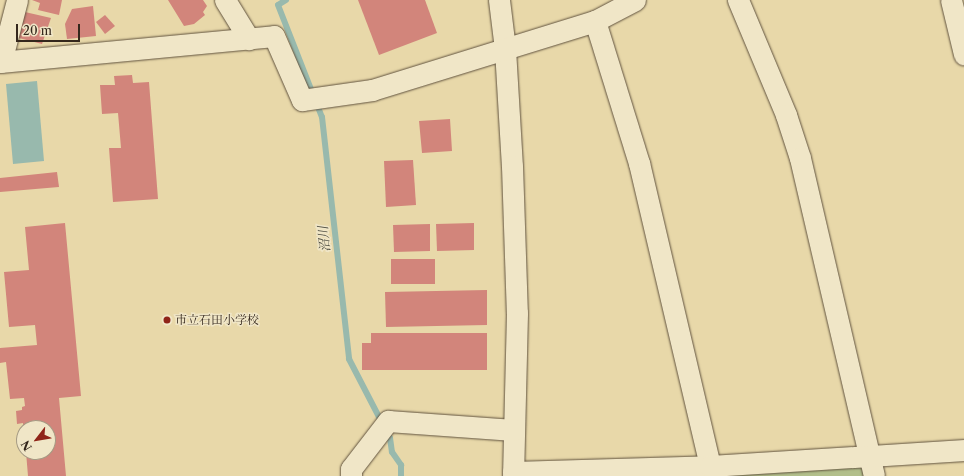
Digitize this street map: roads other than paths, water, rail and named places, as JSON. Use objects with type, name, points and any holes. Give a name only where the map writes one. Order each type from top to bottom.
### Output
[{"type":"street","points":[[18,0],[0,62],[274,36],[302,100],[372,90],[595,22],[635,0]]},
{"type":"street","points":[[225,0],[249,39]]},
{"type":"street","points":[[499,0],[505,50],[512,166],[517,312],[513,474],[872,467],[964,450]]},
{"type":"street","points":[[738,0],[786,115],[800,158],[872,467]]},
{"type":"street","points":[[952,0],[964,54]]},
{"type":"street","points":[[595,22],[639,163],[709,471]]},
{"type":"street","points":[[351,476],[351,469],[388,421],[514,430]]},
{"type":"water","points":[[37,81],[44,161],[13,164],[6,84]]},
{"type":"waterway","name":"沼川","points":[[286,0],[278,5],[322,117],[349,359],[390,438],[392,452],[401,465],[401,476]]},
{"type":"place","name":"市立石田小学校","points":[[167,320]]}]
